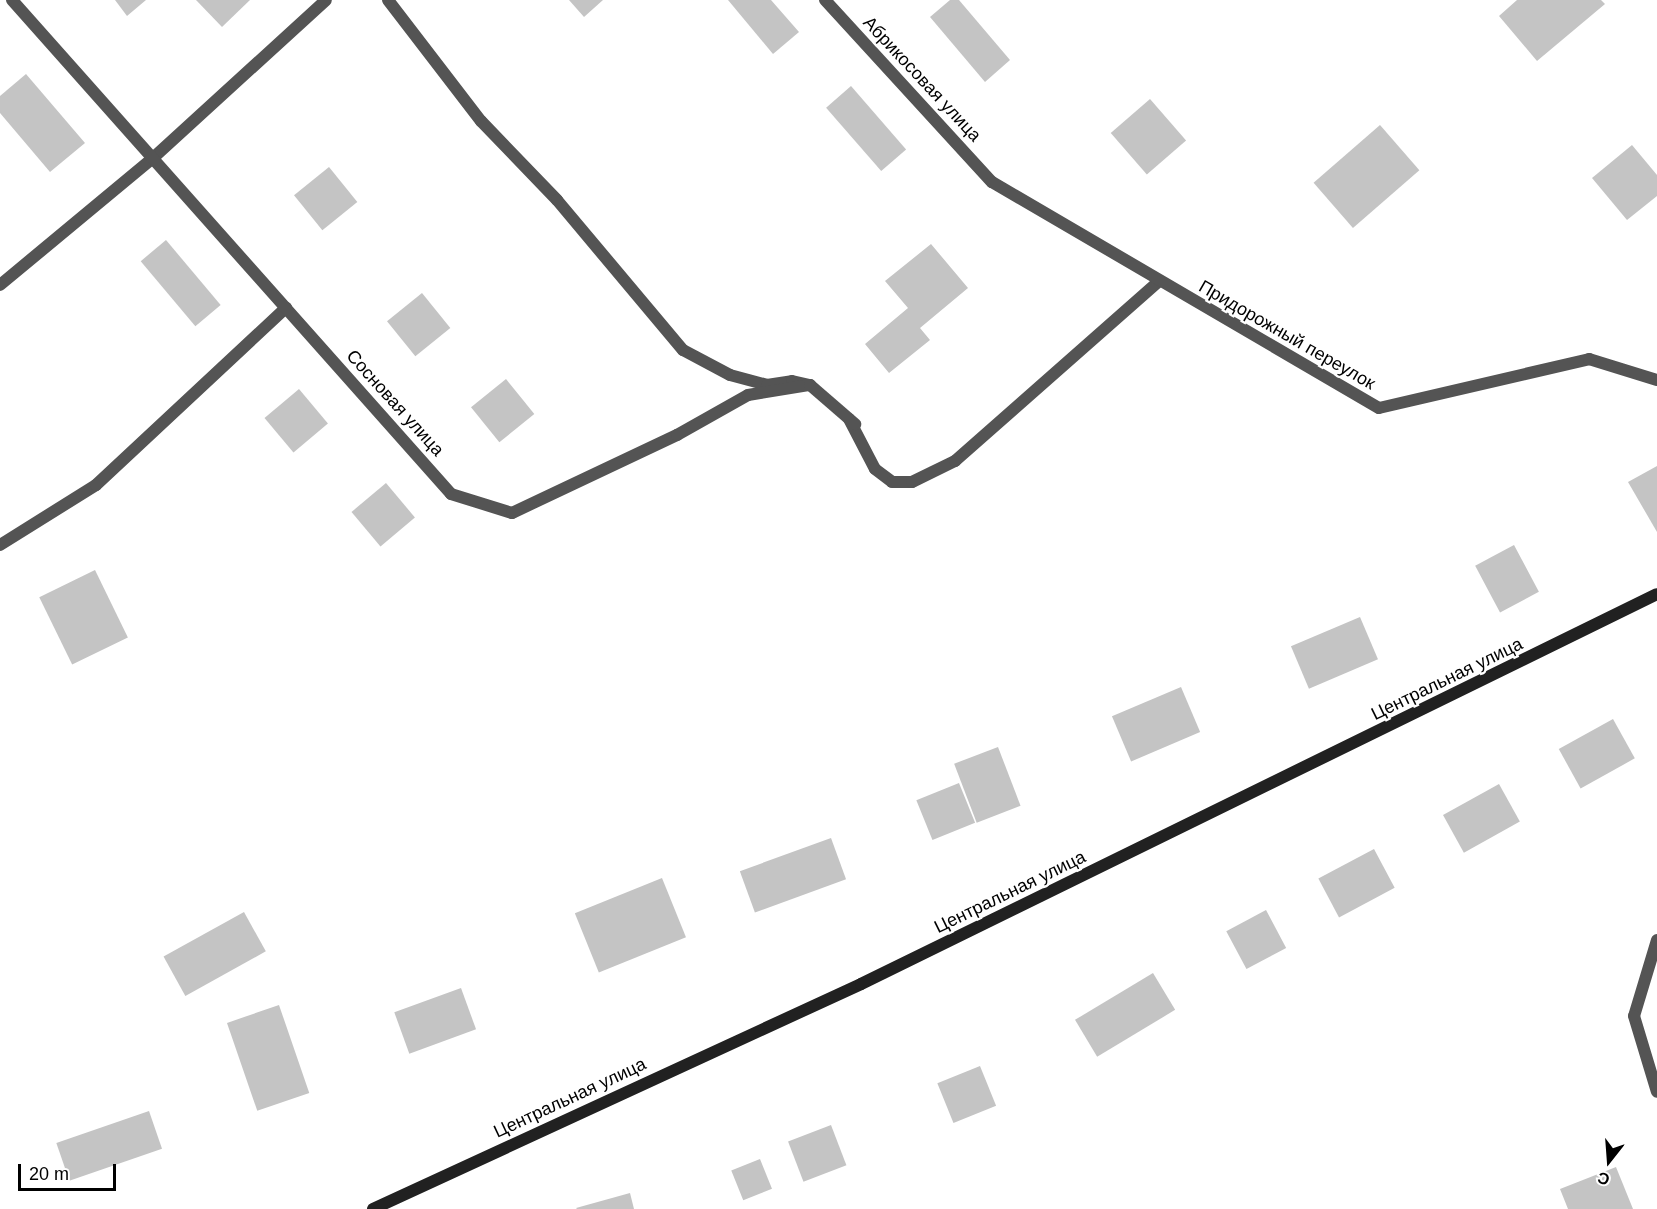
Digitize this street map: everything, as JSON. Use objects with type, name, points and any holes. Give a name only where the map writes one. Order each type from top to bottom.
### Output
[{"type":"street","name":"Сосновая улица","points":[[12,0],[451,494],[512,513],[677,435],[748,395],[810,385]]},
{"type":"street","points":[[0,285],[153,158],[326,0]]},
{"type":"street","points":[[388,0],[481,121],[557,200],[683,350],[730,375],[767,385],[792,381],[810,385],[855,424],[875,469],[892,482],[912,482],[955,461],[1158,282]]},
{"type":"street","name":"Абрикосовая улица","points":[[825,0],[992,182]]},
{"type":"street","name":"Придорожный переулок","points":[[992,182],[1158,282],[1379,408],[1589,359],[1657,380]]},
{"type":"street","points":[[0,544],[96,485],[286,308]]},
{"type":"street","name":"Центральная улица","points":[[373,1209],[861,984],[1657,594]]},
{"type":"street","points":[[1657,940],[1634,1016],[1657,1092]]},
{"type":"building","points":[[115,0],[146,0],[127,16]]},
{"type":"building","points":[[196,0],[250,0],[222,27]]},
{"type":"building","points":[[569,0],[603,0],[584,17]]},
{"type":"building","points":[[728,0],[771,0],[799,32],[773,54]]},
{"type":"building","points":[[950,0],[959,0],[1010,60],[985,82],[930,17]]},
{"type":"building","points":[[1517,0],[1601,0],[1605,4],[1537,61],[1499,16]]},
{"type":"building","points":[[26,74],[85,143],[50,172],[0,113],[0,96]]},
{"type":"building","points":[[851,86],[906,149],[881,171],[826,108]]},
{"type":"building","points":[[1150,99],[1186,141],[1147,175],[1111,133]]},
{"type":"building","points":[[1380,125],[1419,170],[1353,228],[1314,183]]},
{"type":"building","points":[[1632,145],[1657,175],[1657,196],[1627,220],[1592,178]]},
{"type":"building","points":[[329,167],[357,202],[322,230],[294,195]]},
{"type":"building","points":[[166,240],[221,305],[195,326],[141,261]]},
{"type":"building","points":[[931,244],[968,288],[920,328],[930,340],[889,373],[865,344],[908,308],[885,281]]},
{"type":"building","points":[[422,293],[450,328],[415,356],[387,321]]},
{"type":"building","points":[[506,379],[534,414],[499,442],[471,407]]},
{"type":"building","points":[[299,389],[328,423],[293,452],[265,418]]},
{"type":"building","points":[[1657,466],[1657,532],[1628,482]]},
{"type":"building","points":[[386,483],[415,517],[380,546],[352,512]]},
{"type":"building","points":[[1514,545],[1539,592],[1500,612],[1475,566]]},
{"type":"building","points":[[95,570],[128,637],[72,665],[39,597]]},
{"type":"building","points":[[1360,617],[1378,659],[1309,689],[1291,646]]},
{"type":"building","points":[[1181,687],[1200,732],[1131,761],[1112,716]]},
{"type":"building","points":[[1613,719],[1635,758],[1581,788],[1559,749]]},
{"type":"building","points":[[998,747],[1021,806],[977,823],[954,764]]},
{"type":"building","points":[[959,783],[975,823],[932,840],[916,800]]},
{"type":"building","points":[[1499,784],[1520,822],[1464,853],[1443,815]]},
{"type":"building","points":[[831,838],[846,879],[755,913],[740,871]]},
{"type":"building","points":[[1374,849],[1395,888],[1339,917],[1318,879]]},
{"type":"building","points":[[662,878],[686,937],[599,973],[575,913]]},
{"type":"building","points":[[1266,910],[1286,948],[1246,969],[1226,931]]},
{"type":"building","points":[[244,912],[266,951],[185,996],[164,957]]},
{"type":"building","points":[[1153,973],[1175,1010],[1097,1057],[1075,1020]]},
{"type":"building","points":[[461,988],[476,1029],[409,1054],[394,1012]]},
{"type":"building","points":[[279,1005],[309,1093],[257,1111],[227,1023]]},
{"type":"building","points":[[980,1066],[996,1106],[953,1123],[937,1083]]},
{"type":"building","points":[[149,1111],[162,1149],[69,1181],[56,1143]]},
{"type":"building","points":[[831,1125],[846,1165],[803,1182],[788,1141]]},
{"type":"building","points":[[760,1159],[772,1189],[743,1200],[731,1171]]},
{"type":"building","points":[[1616,1167],[1633,1209],[1568,1209],[1560,1189]]},
{"type":"building","points":[[630,1193],[634,1209],[576,1208]]}]
